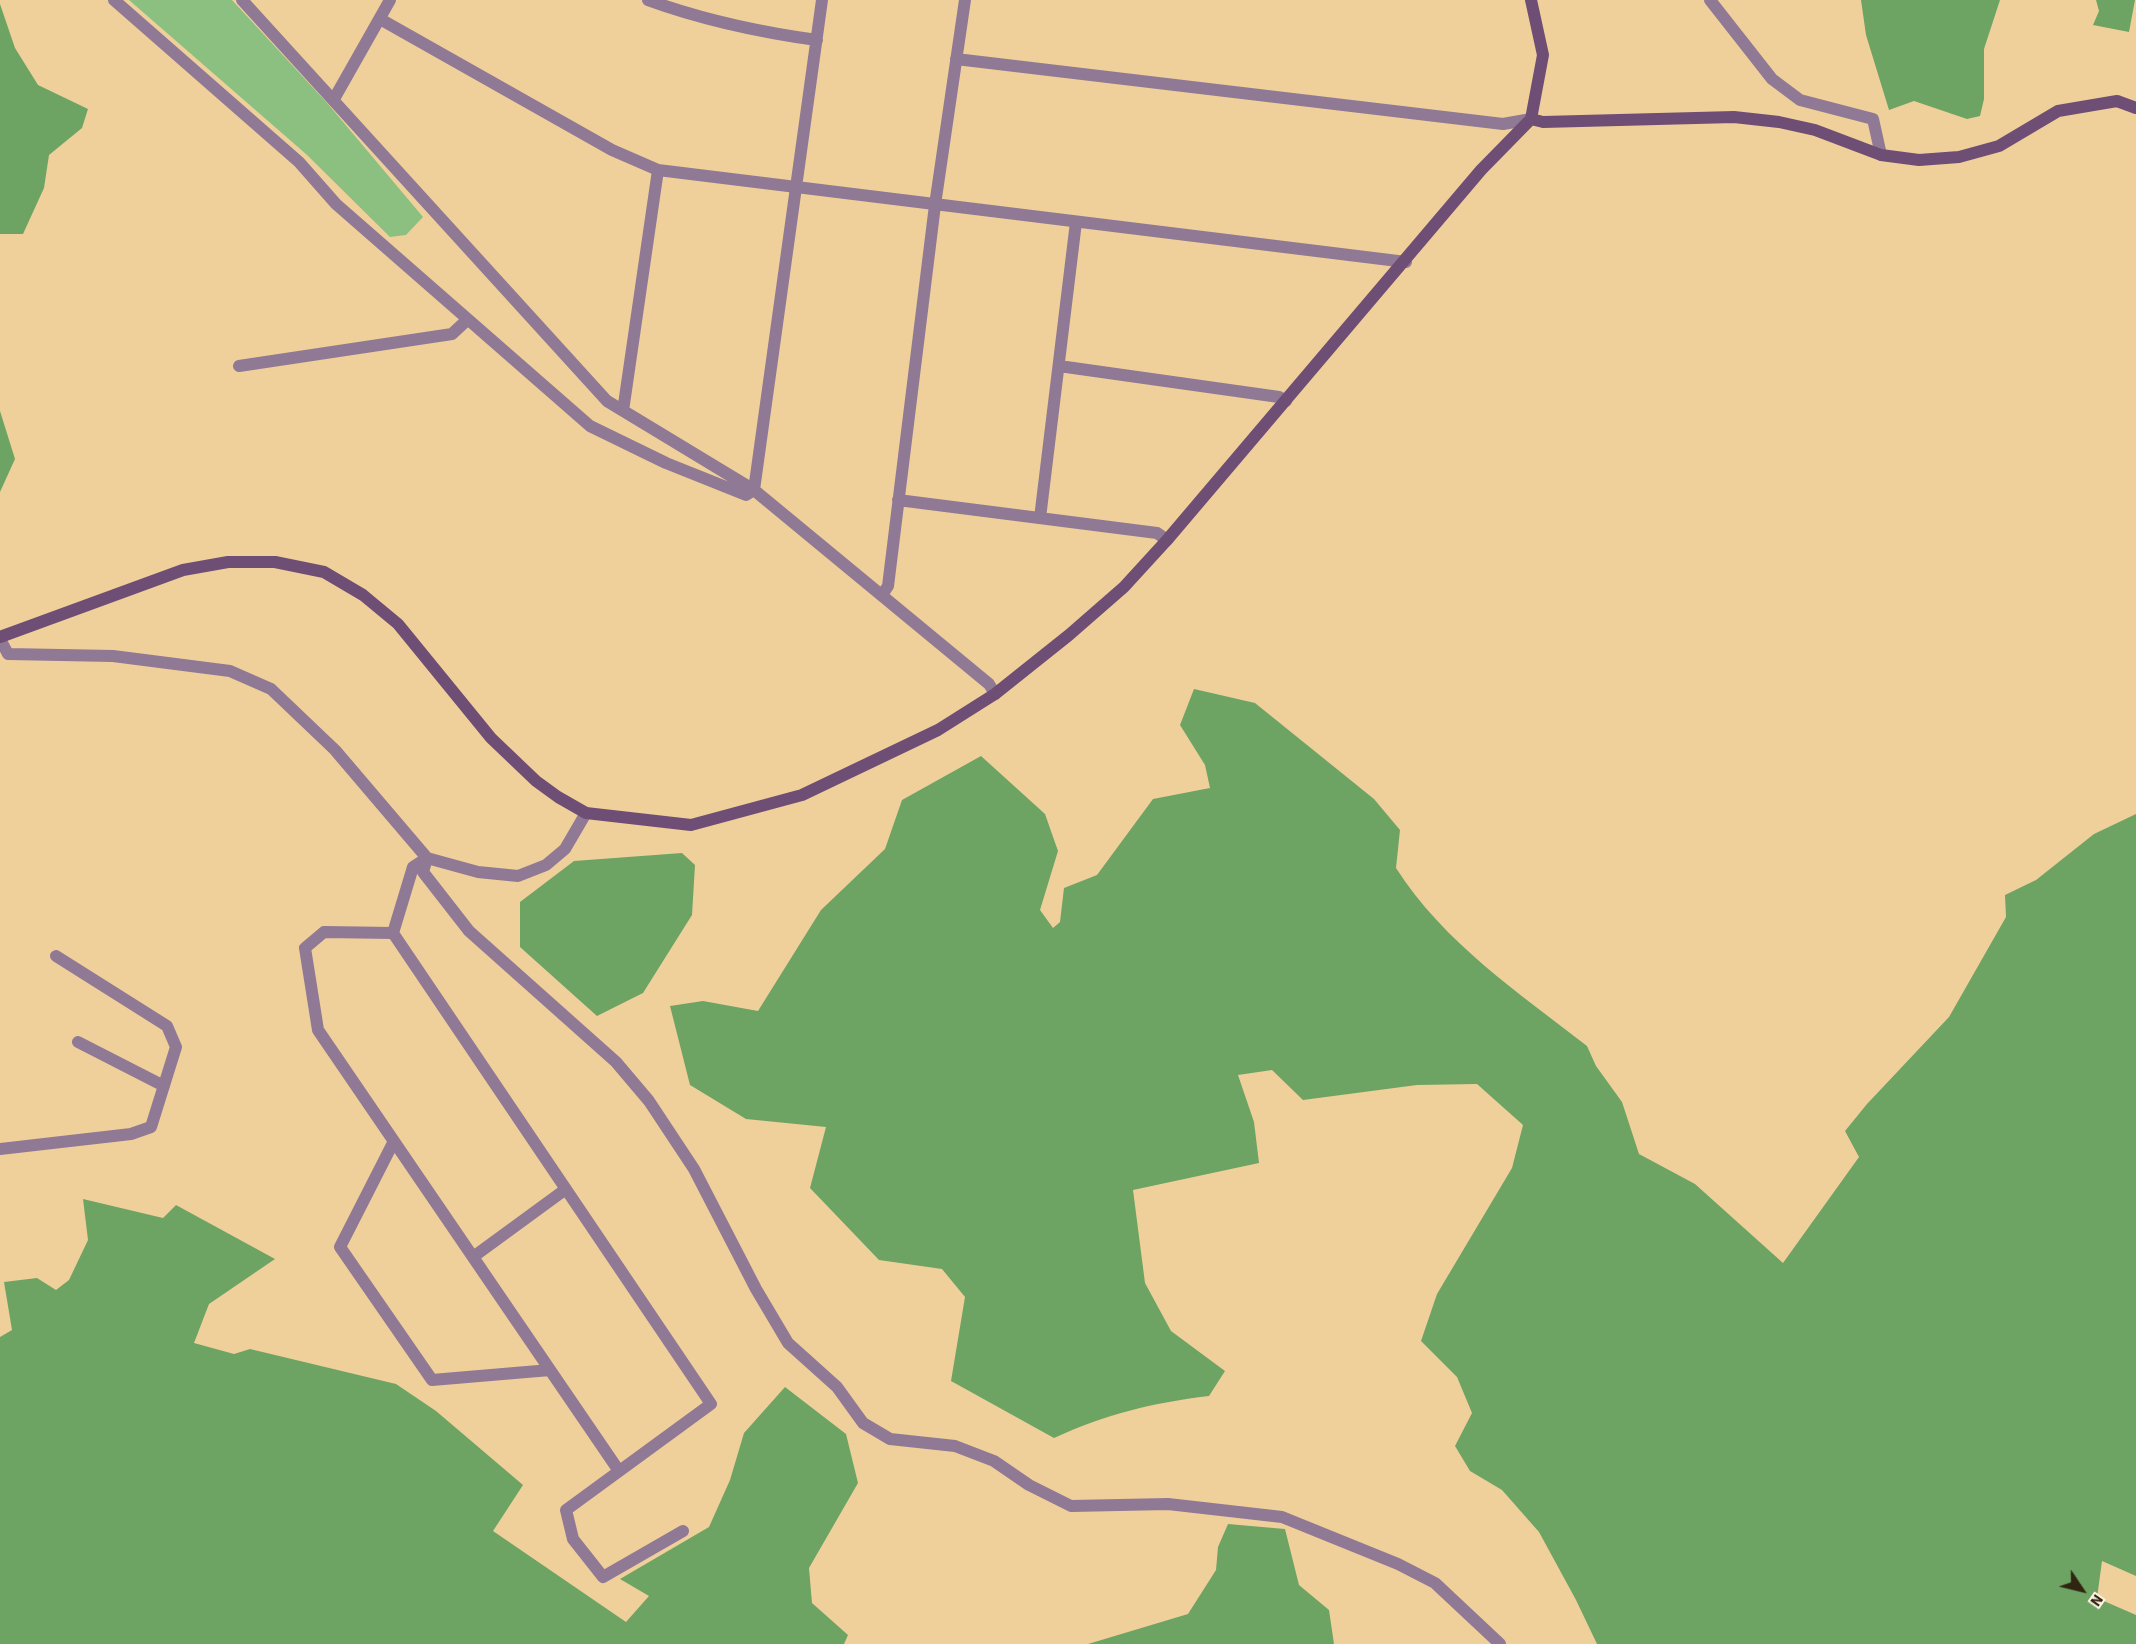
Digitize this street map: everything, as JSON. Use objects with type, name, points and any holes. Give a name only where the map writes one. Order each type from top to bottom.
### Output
[{"type":"street","points":[[114,0],[299,162],[336,204],[590,426],[666,463],[746,495],[754,490],[822,0]]},
{"type":"street","points":[[242,0],[607,401],[754,490],[989,684],[995,694]]},
{"type":"street","points":[[334,99],[390,0]]},
{"type":"street","points":[[648,0],[681,12],[762,32],[817,40]]},
{"type":"street","points":[[882,595],[888,586],[934,205],[965,0]]},
{"type":"street","points":[[586,813],[565,849],[546,865],[518,876],[478,872],[427,858],[335,750],[272,689],[230,671],[113,656],[8,654],[0,638],[183,570],[228,562],[275,562],[324,572],[363,595],[398,624],[491,738],[536,781],[586,813],[692,825],[802,795],[938,730],[995,694],[1124,587],[1406,262],[1481,170],[1531,118],[1542,55],[1531,0]]},
{"type":"street","points":[[1710,0],[1772,79],[1800,100],[1873,118],[1881,155]]},
{"type":"street","points":[[380,19],[612,150],[658,170],[797,189],[1406,262]]},
{"type":"street","points":[[956,59],[1503,123],[1531,118],[1543,122],[1734,117],[1779,122],[1815,130],[1881,155],[1919,160],[1959,157],[1999,146],[2058,111],[2117,101],[2136,108]]},
{"type":"street","points":[[623,411],[658,170]]},
{"type":"street","points":[[1040,518],[1076,222]]},
{"type":"street","points":[[239,366],[452,334],[467,320]]},
{"type":"street","points":[[1059,366],[1280,397],[1286,401]]},
{"type":"street","points":[[898,500],[1157,532],[1167,540]]},
{"type":"street","points":[[393,933],[413,867],[427,858]]},
{"type":"street","points":[[427,858],[423,872],[469,931],[616,1062],[649,1101],[694,1169],[756,1289],[788,1344],[837,1387],[864,1423],[890,1439],[956,1446],[994,1461],[1029,1485],[1071,1506],[1168,1504],[1282,1517],[1398,1564],[1435,1583],[1500,1644]]},
{"type":"street","points":[[393,933],[324,932],[305,948],[318,1030],[619,1472]]},
{"type":"street","points":[[393,933],[711,1404],[566,1510],[573,1539],[603,1577],[683,1531]]},
{"type":"street","points":[[0,1149],[131,1134],[151,1127],[176,1047],[167,1026],[56,956]]},
{"type":"street","points":[[78,1042],[164,1086]]},
{"type":"street","points":[[394,1141],[340,1247],[432,1380],[550,1370]]},
{"type":"street","points":[[473,1257],[566,1189]]},
{"type":"green space","points":[[129,0],[232,0],[328,104],[423,217],[406,235],[390,237],[306,154]]},
{"type":"green space","points":[[1861,0],[2000,0],[1984,49],[1984,99],[1980,116],[1967,119],[1914,101],[1889,110],[1866,35]]},
{"type":"green space","points":[[2096,0],[2135,0],[2129,32],[2093,25],[2099,11]]},
{"type":"green space","points":[[0,4],[15,48],[38,85],[88,109],[82,128],[49,155],[44,188],[23,234],[0,234]]},
{"type":"green space","points":[[0,411],[15,459],[0,492]]},
{"type":"green space","points":[[1194,689],[1255,703],[1374,799],[1400,830],[1396,868],[1415,895],[1436,920],[1484,965],[1587,1046],[1596,1066],[1622,1102],[1639,1154],[1695,1184],[1783,1263],[1859,1157],[1845,1131],[1867,1104],[1949,1017],[2006,917],[2005,895],[2036,880],[2094,834],[2136,814],[2136,1576],[2102,1561],[2097,1598],[2136,1615],[2136,1644],[1597,1644],[1539,1532],[1502,1490],[1470,1471],[1455,1446],[1472,1413],[1457,1377],[1421,1341],[1437,1294],[1512,1168],[1523,1125],[1477,1084],[1417,1085],[1303,1100],[1272,1070],[1238,1075],[1254,1122],[1259,1163],[1133,1190],[1145,1283],[1171,1331],[1225,1371],[1209,1396],[1130,1411],[1092,1422],[1054,1438],[951,1381],[965,1297],[942,1269],[879,1260],[810,1188],[826,1127],[746,1119],[690,1085],[670,1006],[703,1001],[758,1011],[821,910],[885,849],[902,800],[981,756],[1045,814],[1058,851],[1040,910],[1053,928],[1060,922],[1064,888],[1097,875],[1153,799],[1210,788],[1205,765],[1180,725]]},
{"type":"green space","points":[[682,853],[695,865],[692,915],[643,993],[597,1016],[520,947],[520,902],[574,861]]},
{"type":"green space","points":[[83,1199],[163,1218],[176,1205],[275,1259],[209,1304],[194,1343],[234,1354],[250,1349],[396,1384],[436,1411],[523,1485],[493,1531],[626,1622],[649,1596],[620,1579],[709,1527],[730,1480],[744,1433],[785,1387],[846,1434],[858,1483],[809,1568],[812,1603],[848,1635],[844,1644],[0,1644],[0,1337],[12,1330],[4,1282],[37,1278],[56,1290],[69,1280],[88,1240]]},
{"type":"green space","points":[[1228,1524],[1285,1529],[1299,1585],[1329,1610],[1334,1644],[1088,1644],[1188,1614],[1216,1570],[1218,1547]]}]
